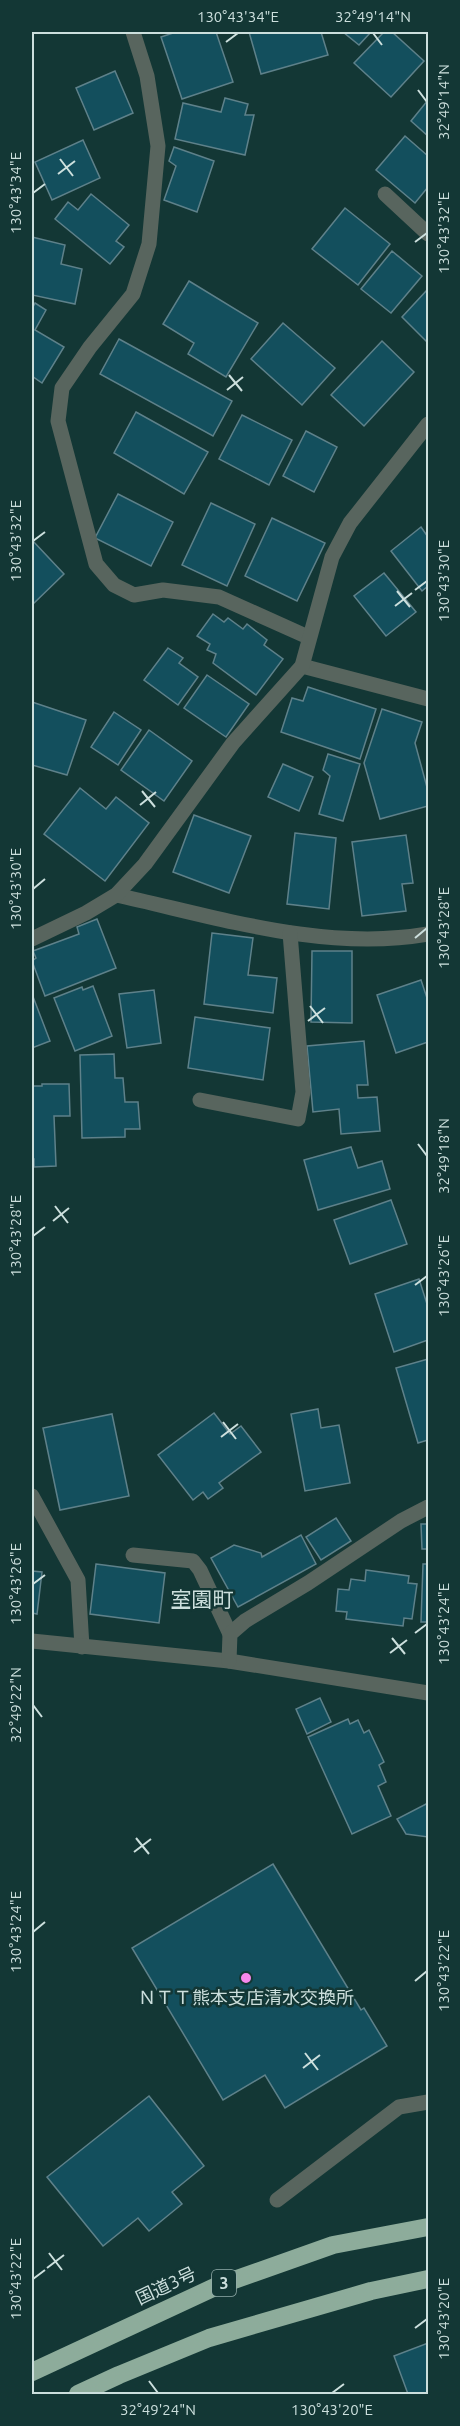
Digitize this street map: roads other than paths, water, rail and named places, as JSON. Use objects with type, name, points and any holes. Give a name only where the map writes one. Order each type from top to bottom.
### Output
[{"type":"highway","name":"国道3号","points":[[32,2372],[217,2286],[333,2246],[429,2227]]},
{"type":"highway","points":[[78,2394],[119,2374],[209,2338],[371,2291],[429,2279]]},
{"type":"street","points":[[133,32],[147,76],[158,146],[149,244],[133,294],[90,347],[62,388],[58,421],[96,564],[114,585],[134,595],[164,590],[219,597],[308,637]]},
{"type":"street","points":[[385,194],[429,234]]},
{"type":"street","points":[[32,939],[86,914],[116,895],[146,864],[233,743],[302,666],[308,637],[333,557],[350,523],[429,424]]},
{"type":"street","points":[[302,666],[429,699]]},
{"type":"street","points":[[116,895],[290,933],[357,938],[429,934]]},
{"type":"street","points":[[200,1100],[298,1119],[303,1092],[290,933]]},
{"type":"street","points":[[32,1496],[78,1580],[82,1647]]},
{"type":"street","points":[[230,1634],[244,1621],[308,1583],[401,1521],[429,1507]]},
{"type":"street","points":[[134,1556],[193,1562],[200,1570],[230,1634],[229,1661]]},
{"type":"street","points":[[32,1641],[229,1661],[429,1693]]},
{"type":"street","points":[[277,2200],[399,2107],[429,2102]]},
{"type":"place","name":"ＮＴＴ熊本支店清水交換所","points":[[246,1978]]},
{"type":"district","name":"室園町","points":[[202,1600]]}]
